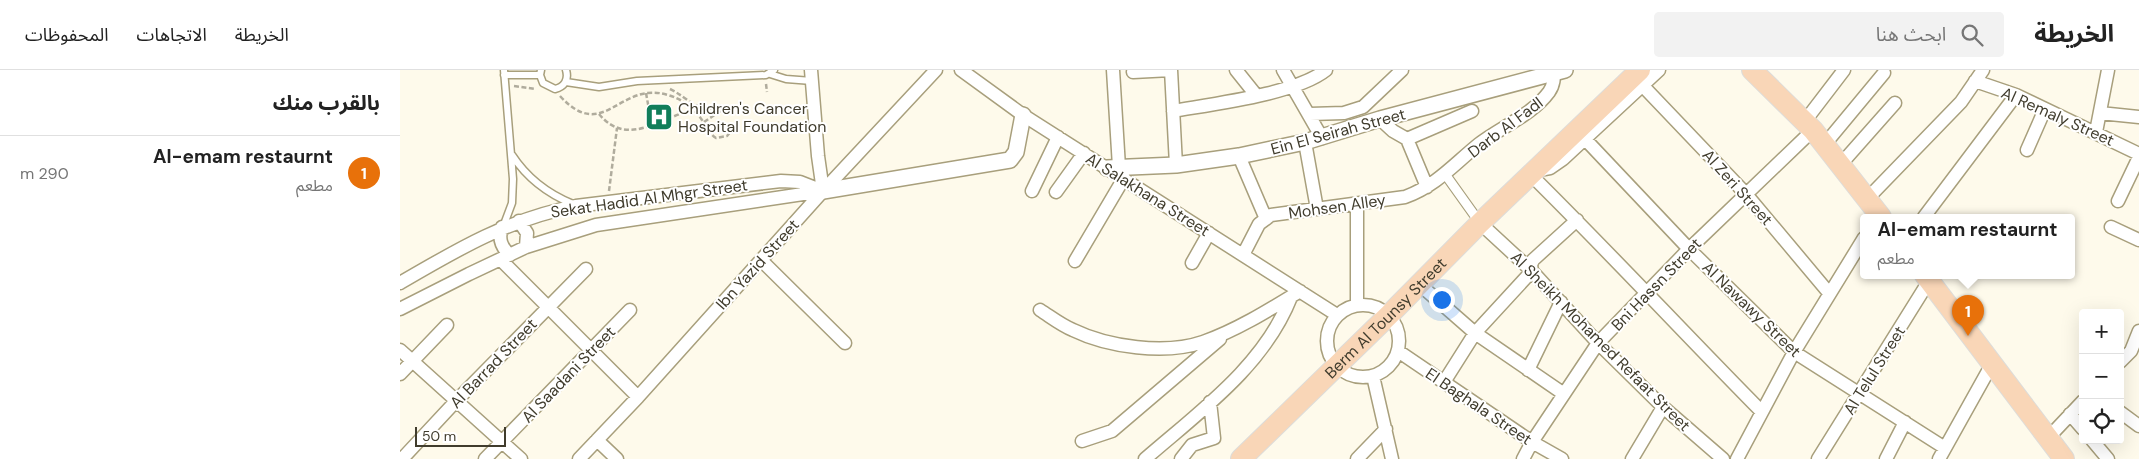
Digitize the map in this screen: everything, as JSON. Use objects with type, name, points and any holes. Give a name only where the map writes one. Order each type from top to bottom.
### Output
[{"type":"main road","points":[[1752,70],[1814,132],[1878,214]]},
{"type":"main road","points":[[1533,173],[1641,78]]},
{"type":"main road","name":"Berm Al Tounsy Street","points":[[1241,459],[1533,173]]},
{"type":"main road","points":[[1928,279],[2064,459]]},
{"type":"street","name":"Ibn Yazid Street","points":[[579,459],[638,397],[823,191],[936,70]]},
{"type":"street","name":"Al Salakhana Street","points":[[961,70],[1023,115],[1117,171],[1209,232],[1296,294],[1337,315]]},
{"type":"street","points":[[1075,261],[1117,171],[1113,70]]},
{"type":"street","points":[[1132,72],[1171,70],[1176,165]]},
{"type":"street","points":[[1236,70],[1256,95]]},
{"type":"street","points":[[1283,70],[1310,114],[1322,138]]},
{"type":"street","points":[[1173,111],[1294,87],[1314,79],[1326,70]]},
{"type":"street","points":[[1310,114],[1344,113],[1363,107],[1402,70]]},
{"type":"street","name":"Berm Al Tounsy Street","points":[[1533,173],[1550,143],[1626,70]]},
{"type":"street","name":"Berm Al Tounsy Street","points":[[1533,173],[1556,164],[1585,139],[1641,78],[1659,70]]},
{"type":"street","points":[[1814,132],[1844,70]]},
{"type":"street","points":[[2096,132],[2108,70]]},
{"type":"street","name":"Ein El Seirah Street","points":[[1117,171],[1239,156],[1306,142],[1380,119],[1558,71]]},
{"type":"street","name":"Darb Al Fadl","points":[[1445,174],[1478,144],[1537,104],[1550,92],[1558,71]]},
{"type":"street","points":[[1814,132],[1884,73]]},
{"type":"street","points":[[1867,199],[1955,108],[1979,75]]},
{"type":"street","name":"Al Remaly Street","points":[[1979,75],[2016,96],[2096,132],[2139,156]]},
{"type":"street","points":[[811,76],[823,191]]},
{"type":"street","name":"Al Zeri Street","points":[[1641,78],[1746,194],[1829,293]]},
{"type":"street","points":[[1926,214],[2016,96]]},
{"type":"street","points":[[1841,164],[1895,103]]},
{"type":"street","points":[[2027,150],[2045,109]]},
{"type":"street","points":[[1407,139],[1472,111]]},
{"type":"street","points":[[2100,113],[2139,117]]},
{"type":"street","name":"Sekat Hadid Al Mhgr Street","points":[[400,309],[526,247],[596,225],[823,191],[1010,160],[1016,152],[1023,115]]},
{"type":"street","points":[[1380,119],[1392,131],[1407,139],[1427,187]]},
{"type":"street","name":"Bni Hassn Street","points":[[1523,459],[1532,442],[1598,343],[1689,249],[1814,132]]},
{"type":"street","points":[[1032,191],[1058,137]]},
{"type":"street","name":"Al Nawawy Street","points":[[1585,139],[1689,249],[1794,352],[1905,422],[1942,453]]},
{"type":"street","points":[[1306,142],[1317,209]]},
{"type":"street","points":[[1056,192],[1084,153]]},
{"type":"street","points":[[1239,156],[1266,219]]},
{"type":"street","points":[[2118,201],[2139,156]]},
{"type":"street","points":[[1533,173],[1645,293],[1761,411]]},
{"type":"street","points":[[1445,174],[1480,223]]},
{"type":"street","name":"Mohsen Alley","points":[[1243,255],[1259,224],[1271,215],[1405,197],[1427,187],[1445,174]]},
{"type":"street","name":"Sekat Hadid Al Mhgr Street","points":[[400,283],[502,227],[548,211],[781,181],[800,182],[823,191]]},
{"type":"street","points":[[1357,204],[1357,305]]},
{"type":"street","points":[[519,220],[527,234],[526,247]]},
{"type":"street","points":[[1444,382],[1475,333],[1532,271],[1531,265],[1533,260],[1577,220]]},
{"type":"street","name":"Al Sheikh Mohamed Refaat Street","points":[[1480,223],[1532,271],[1598,343],[1663,407],[1723,459]]},
{"type":"street","points":[[502,227],[500,243],[506,257],[548,306],[638,397]]},
{"type":"street","points":[[2111,227],[2139,240]]},
{"type":"street","points":[[1192,263],[1209,232]]},
{"type":"street","points":[[1736,459],[1794,352],[1860,244]]},
{"type":"street","points":[[761,260],[845,343]]},
{"type":"street","name":"Al Barrad Street","points":[[402,459],[548,306],[586,270]]},
{"type":"street","name":"Al Telul Street","points":[[1818,459],[1926,279]]},
{"type":"street","points":[[1418,284],[1475,333],[1564,394]]},
{"type":"street","points":[[1040,310],[1072,330],[1120,345],[1157,349],[1202,342],[1232,329],[1296,294]]},
{"type":"street","points":[[1145,459],[1236,379],[1268,341],[1296,294]]},
{"type":"street","points":[[1528,370],[1561,302]]},
{"type":"street","points":[[1357,305],[1369,305],[1380,308],[1389,315],[1398,332],[1398,351],[1388,366],[1373,376],[1354,376],[1337,366],[1327,346],[1329,330],[1337,315],[1346,308],[1357,305]]},
{"type":"street","name":"Al Saadani Street","points":[[485,459],[630,310]]},
{"type":"street","points":[[400,374],[447,325]]},
{"type":"street","points":[[1082,441],[1112,431],[1232,329]]},
{"type":"street","points":[[2124,360],[2135,353],[2139,331]]},
{"type":"street","points":[[400,350],[521,459]]},
{"type":"street","name":"El Baghala Street","points":[[1398,351],[1532,442],[1562,459]]},
{"type":"street","points":[[1942,453],[1992,364]]},
{"type":"street","points":[[1373,376],[1392,455],[1404,459]]},
{"type":"street","points":[[1181,459],[1192,445],[1214,438],[1210,402]]},
{"type":"street","points":[[2048,438],[2079,405]]},
{"type":"street","points":[[1632,459],[1663,407]]},
{"type":"street","points":[[2070,414],[2079,424]]},
{"type":"street","points":[[2124,415],[2139,426]]},
{"type":"street","points":[[1886,459],[1905,422]]},
{"type":"street","points":[[1357,459],[1386,430]]},
{"type":"street","points":[[598,440],[618,459]]},
{"type":"street","points":[[2095,444],[2108,459]]},
{"type":"lane","points":[[566,70],[566,82]]},
{"type":"lane","points":[[502,227],[512,202],[512,155],[507,122],[504,73],[540,72],[543,84],[550,89],[559,88],[566,82],[599,87],[636,81],[772,72],[795,80],[811,76]]},
{"type":"lane","points":[[512,155],[540,186],[576,206]]},
{"type":"path","points":[[766,84],[767,92]]},
{"type":"path","points":[[505,86],[544,90]]},
{"type":"path","points":[[668,88],[702,108],[710,110],[722,105]]},
{"type":"path","points":[[646,93],[652,126]]},
{"type":"path","points":[[555,94],[578,112],[590,115],[608,111],[632,96],[646,93],[670,96],[694,110],[710,133],[716,138],[727,136],[732,130]]},
{"type":"path","points":[[704,122],[725,108]]},
{"type":"path","points":[[599,114],[608,123],[617,128],[633,130],[652,126],[694,110]]},
{"type":"path","points":[[610,202],[609,183],[617,128]]},
{"type":"place","name":"Children's Cancer Hospital Foundation","points":[[659,117]]},
{"type":"place","name":"Al-emam restaurnt","points":[[1968,336]]}]
